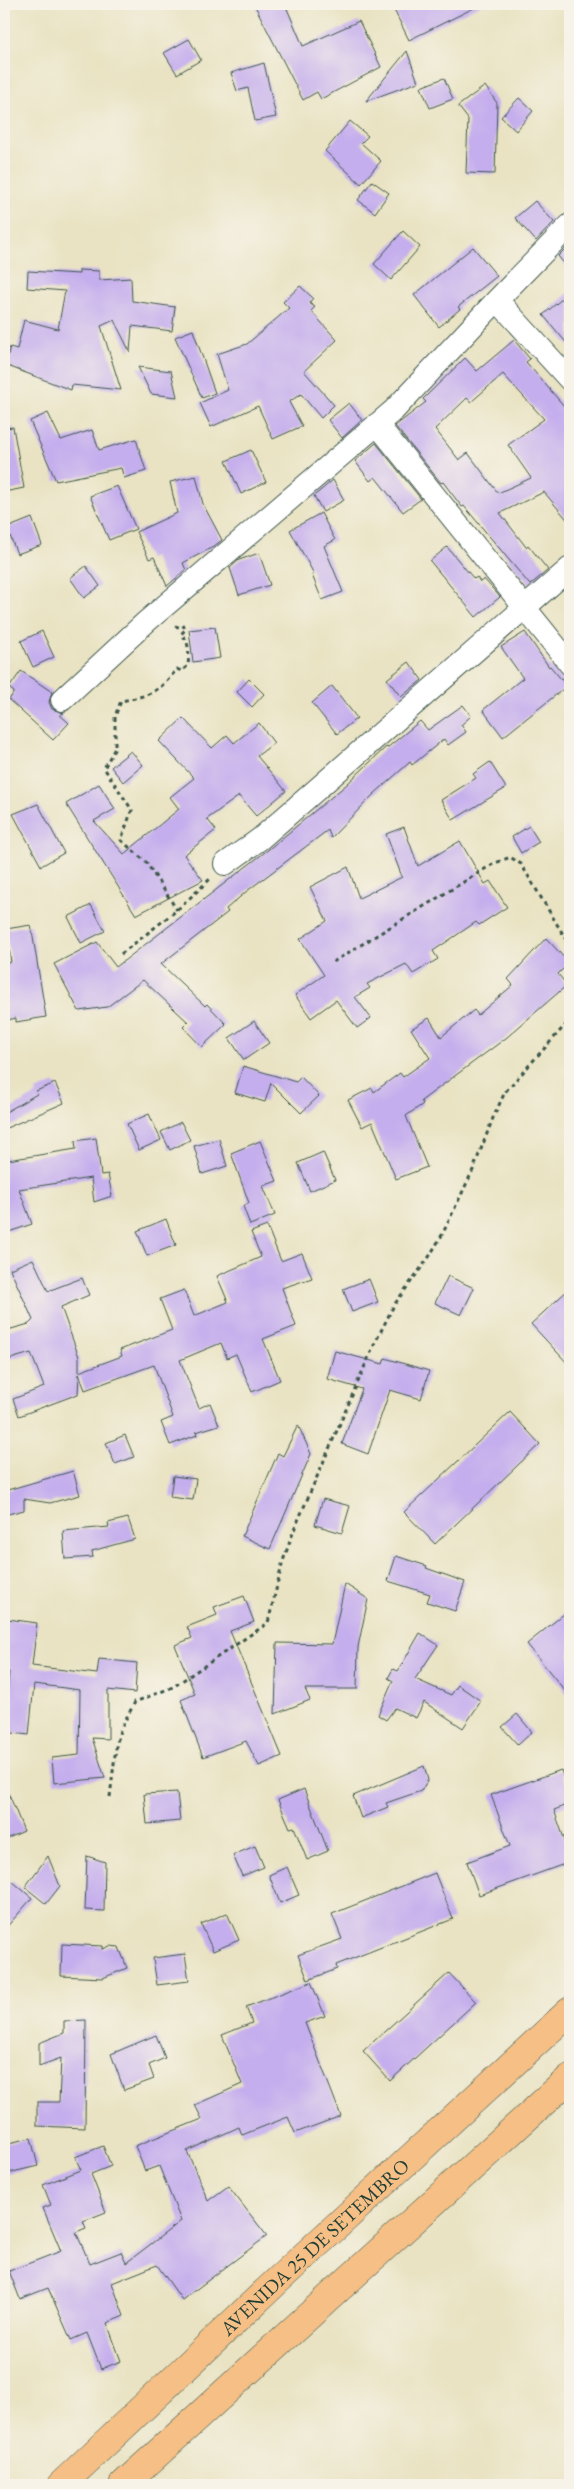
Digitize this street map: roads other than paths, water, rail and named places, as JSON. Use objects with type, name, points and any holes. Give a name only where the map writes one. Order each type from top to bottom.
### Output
[{"type":"highway","name":"AVENIDA 25 DE SETEMBRO","points":[[62,2485],[276,2282],[570,2011]]},
{"type":"highway","points":[[123,2485],[570,2078]]},
{"type":"street","points":[[62,700],[146,622],[394,410],[570,225]]},
{"type":"street","points":[[497,300],[570,380]]},
{"type":"street","points":[[377,424],[570,664]]},
{"type":"street","points":[[225,864],[260,839],[523,607],[570,568]]}]
